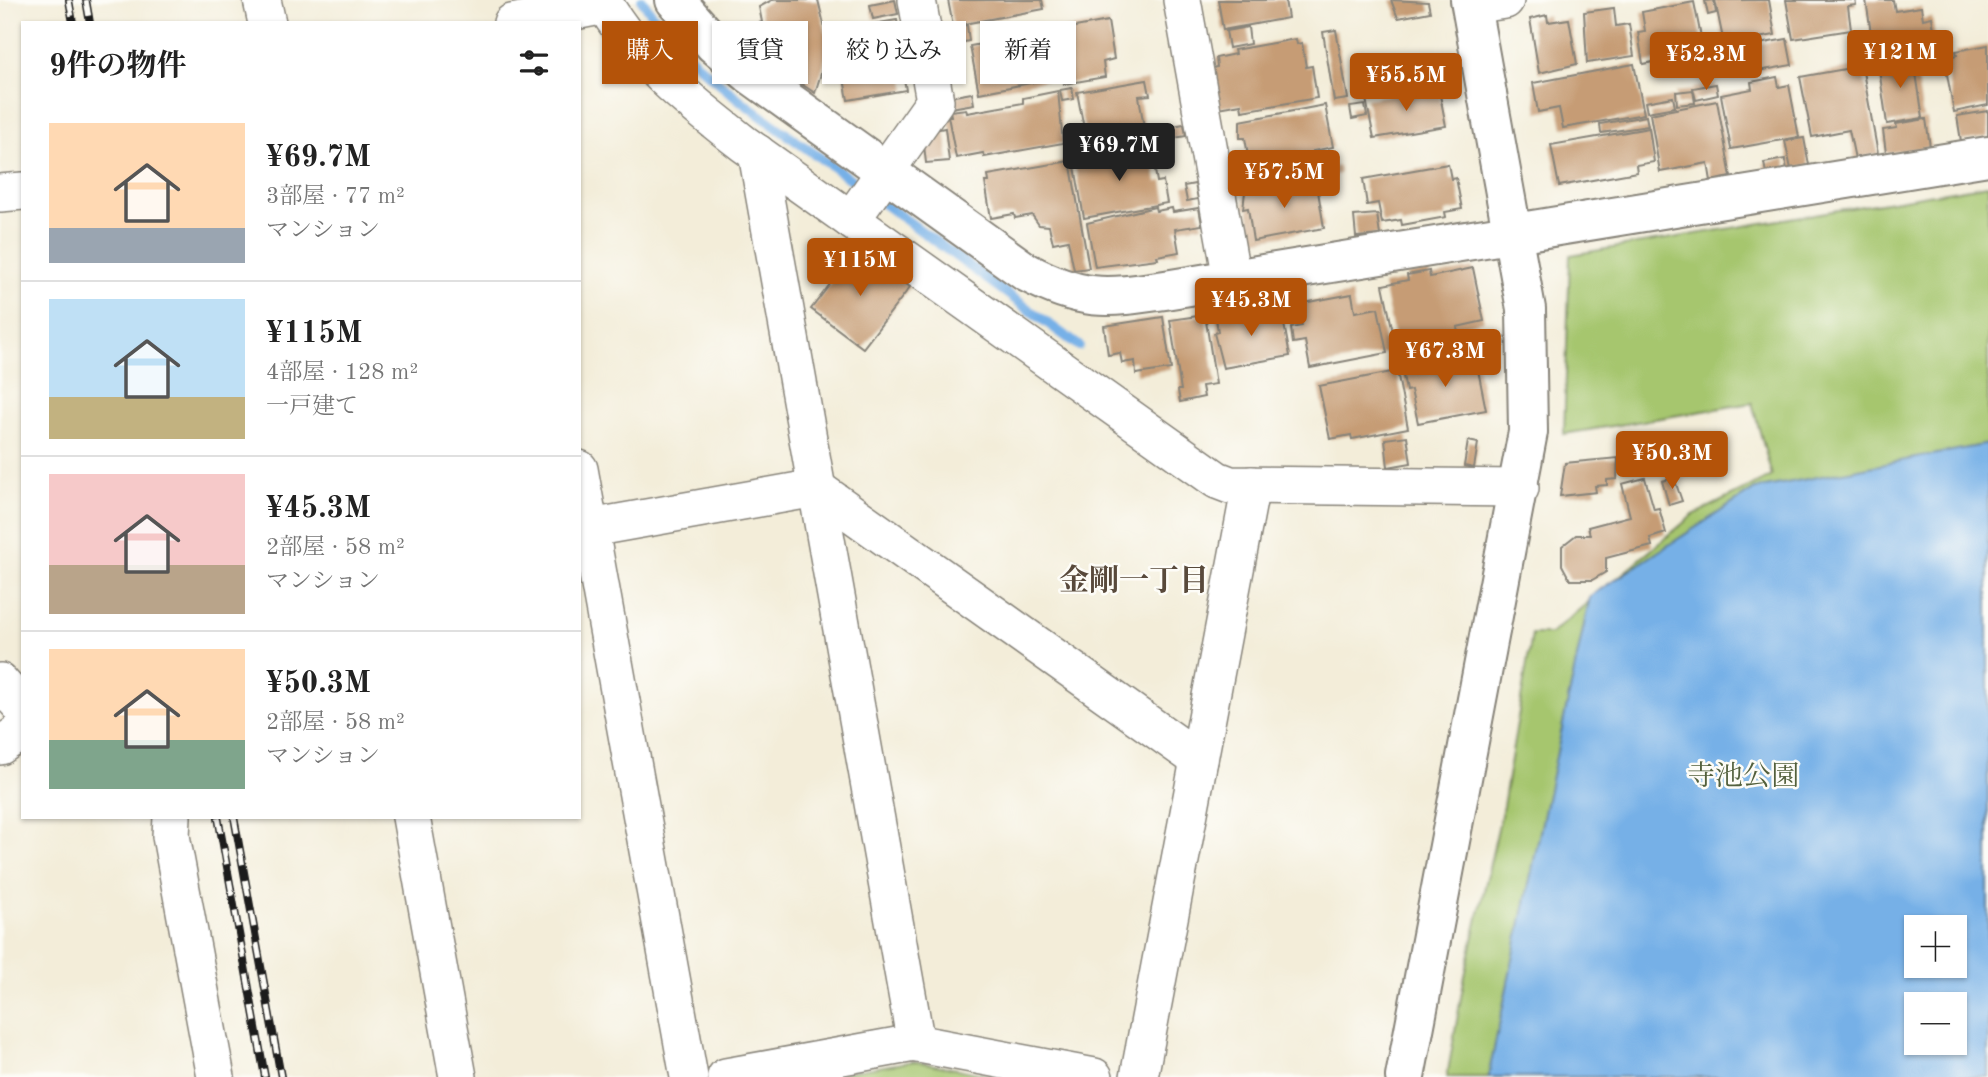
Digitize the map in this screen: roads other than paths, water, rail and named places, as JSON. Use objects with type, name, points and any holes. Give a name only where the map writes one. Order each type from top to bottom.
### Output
[{"type":"street","points":[[262,0],[267,21]]},
{"type":"street","points":[[675,0],[714,44],[750,74],[868,196],[1217,480],[1230,485],[1520,488]]},
{"type":"street","points":[[868,196],[935,101],[917,0]]},
{"type":"street","points":[[1182,0],[1232,279]]},
{"type":"street","points":[[1405,1077],[1520,488],[1528,432],[1527,309],[1512,233],[1482,2]]},
{"type":"street","points":[[521,21],[603,3],[641,55],[678,92],[757,153],[868,196],[1059,289],[1085,297],[1124,296],[1988,156]]},
{"type":"street","points":[[757,153],[916,1044]]},
{"type":"street","points":[[0,193],[21,191]]},
{"type":"street","points":[[1139,1077],[1251,485]]},
{"type":"street","points":[[585,529],[816,488],[1199,760]]},
{"type":"street","points":[[581,489],[585,529],[689,1077]]},
{"type":"street","points":[[0,682],[21,706]]},
{"type":"street","points":[[0,746],[21,731]]},
{"type":"street","points":[[172,819],[172,836],[216,1077]]},
{"type":"street","points":[[411,819],[458,1077]]},
{"type":"street","points":[[726,1077],[916,1044],[1094,1077]]},
{"type":"water","name":"寺池公園","points":[[1988,444],[1988,1077],[1488,1077],[1590,596],[1755,489]]},
{"type":"waterway","points":[[642,0],[689,56],[744,104],[864,189]]},
{"type":"waterway","points":[[876,198],[1079,346]]},
{"type":"railway","points":[[69,0],[73,21]]},
{"type":"railway","points":[[86,0],[90,21]]},
{"type":"railway","points":[[218,819],[265,1077]]},
{"type":"railway","points":[[234,819],[281,1077]]},
{"type":"district","name":"金剛一丁目","points":[[1134,580]]}]
